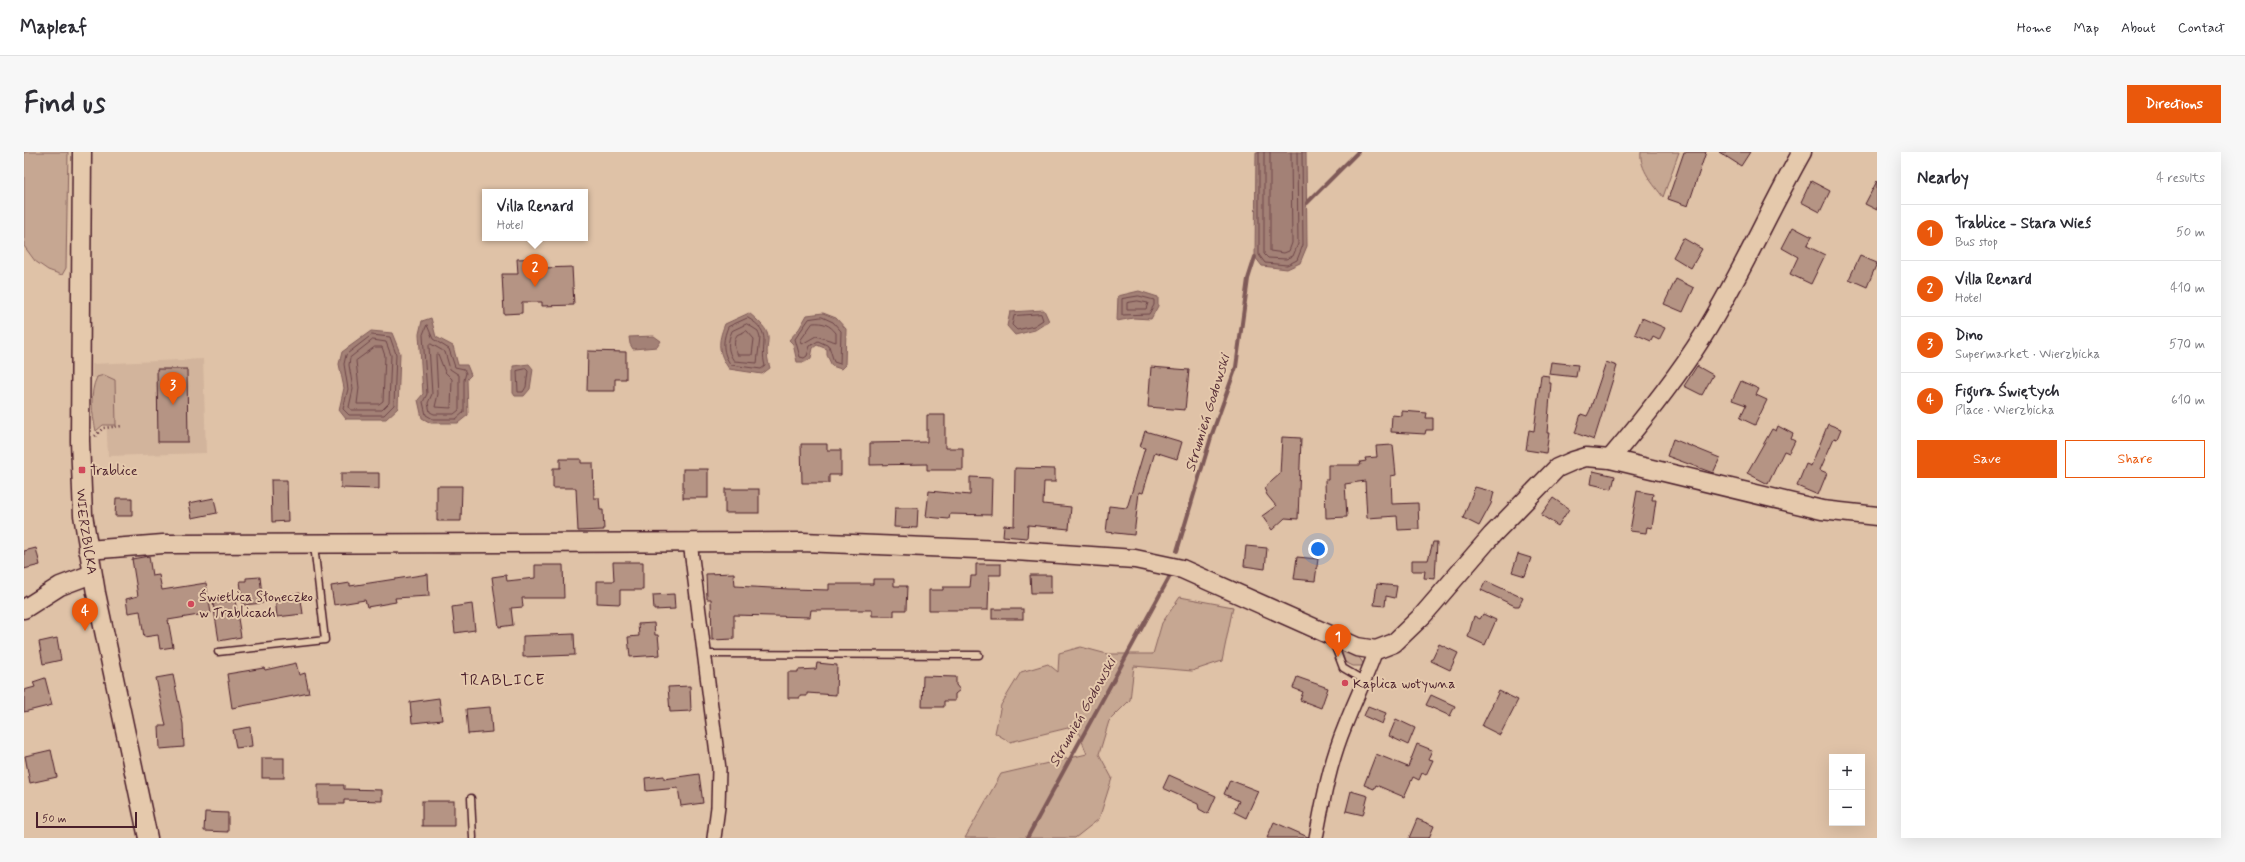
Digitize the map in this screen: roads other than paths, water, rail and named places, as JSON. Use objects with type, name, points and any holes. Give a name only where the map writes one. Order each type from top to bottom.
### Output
[{"type":"street","name":"WIERZBICKA","points":[[82,152],[83,219],[80,441],[84,515],[92,574],[148,838]]},
{"type":"street","points":[[1610,458],[1663,392],[1703,336],[1737,277],[1774,201],[1802,152]]},
{"type":"street","points":[[88,550],[163,544],[818,542],[1002,550],[1135,559],[1182,569],[1357,647],[1376,650],[1394,643],[1423,615],[1492,535],[1557,468],[1572,461],[1586,457],[1610,458],[1822,510],[1877,516]]},
{"type":"street","points":[[690,542],[706,654],[719,768],[718,807],[714,838]]},
{"type":"street","points":[[24,609],[60,586],[92,574]]},
{"type":"street","points":[[1316,838],[1328,777],[1344,726],[1365,681],[1376,650]]},
{"type":"lane","points":[[218,652],[325,640],[314,544]]},
{"type":"lane","points":[[1331,635],[1343,668],[1365,681]]},
{"type":"lane","points":[[706,654],[979,655]]},
{"type":"lane","points":[[470,798],[474,838]]},
{"type":"water","points":[[1256,152],[1306,152],[1307,246],[1300,263],[1287,269],[1262,266],[1255,257]]},
{"type":"water","points":[[1139,291],[1158,297],[1158,306],[1151,319],[1133,318],[1117,321],[1118,296]]},
{"type":"water","points":[[1044,310],[1049,321],[1035,330],[1015,335],[1007,326],[1010,312]]},
{"type":"water","points":[[749,313],[759,322],[768,334],[767,350],[770,368],[762,374],[729,369],[721,352],[720,342],[725,324]]},
{"type":"water","points":[[823,313],[836,318],[846,329],[845,365],[841,369],[832,366],[827,355],[827,349],[817,345],[813,348],[811,358],[805,362],[797,362],[793,344],[789,340],[799,329],[807,315]]},
{"type":"water","points":[[431,318],[436,337],[453,346],[458,365],[467,365],[471,375],[467,379],[468,415],[458,423],[431,423],[422,418],[418,400],[423,394],[419,334],[422,321]]},
{"type":"water","points":[[371,331],[392,333],[400,353],[398,408],[386,419],[346,419],[339,410],[344,388],[339,364],[342,352]]},
{"type":"water","points":[[654,336],[661,341],[657,347],[633,349],[630,344],[629,337]]},
{"type":"water","points":[[529,364],[533,369],[530,389],[524,396],[515,396],[513,393],[513,366]]},
{"type":"waterway","name":"Strumień Godowski","points":[[1307,203],[1358,152]]},
{"type":"waterway","name":"Strumień Godowski","points":[[1177,551],[1212,434],[1236,367],[1248,279],[1255,257]]},
{"type":"waterway","name":"Strumień Godowski","points":[[1027,838],[1170,576]]},
{"type":"place","name":"Villa Renard","points":[[535,287]]},
{"type":"place","name":"Dino","points":[[173,405]]},
{"type":"place","name":"Trablice","points":[[82,470]]},
{"type":"place","name":"Świetlica Słoneczko w Trablicach","points":[[191,604]]},
{"type":"place","name":"Figura Świętych","points":[[85,631]]},
{"type":"place","name":"Trablice - Stara Wieś","points":[[1338,657]]},
{"type":"place","name":"Kaplica wotywna","points":[[1345,683]]},
{"type":"district","name":"TRABLICE","points":[[503,679]]}]
